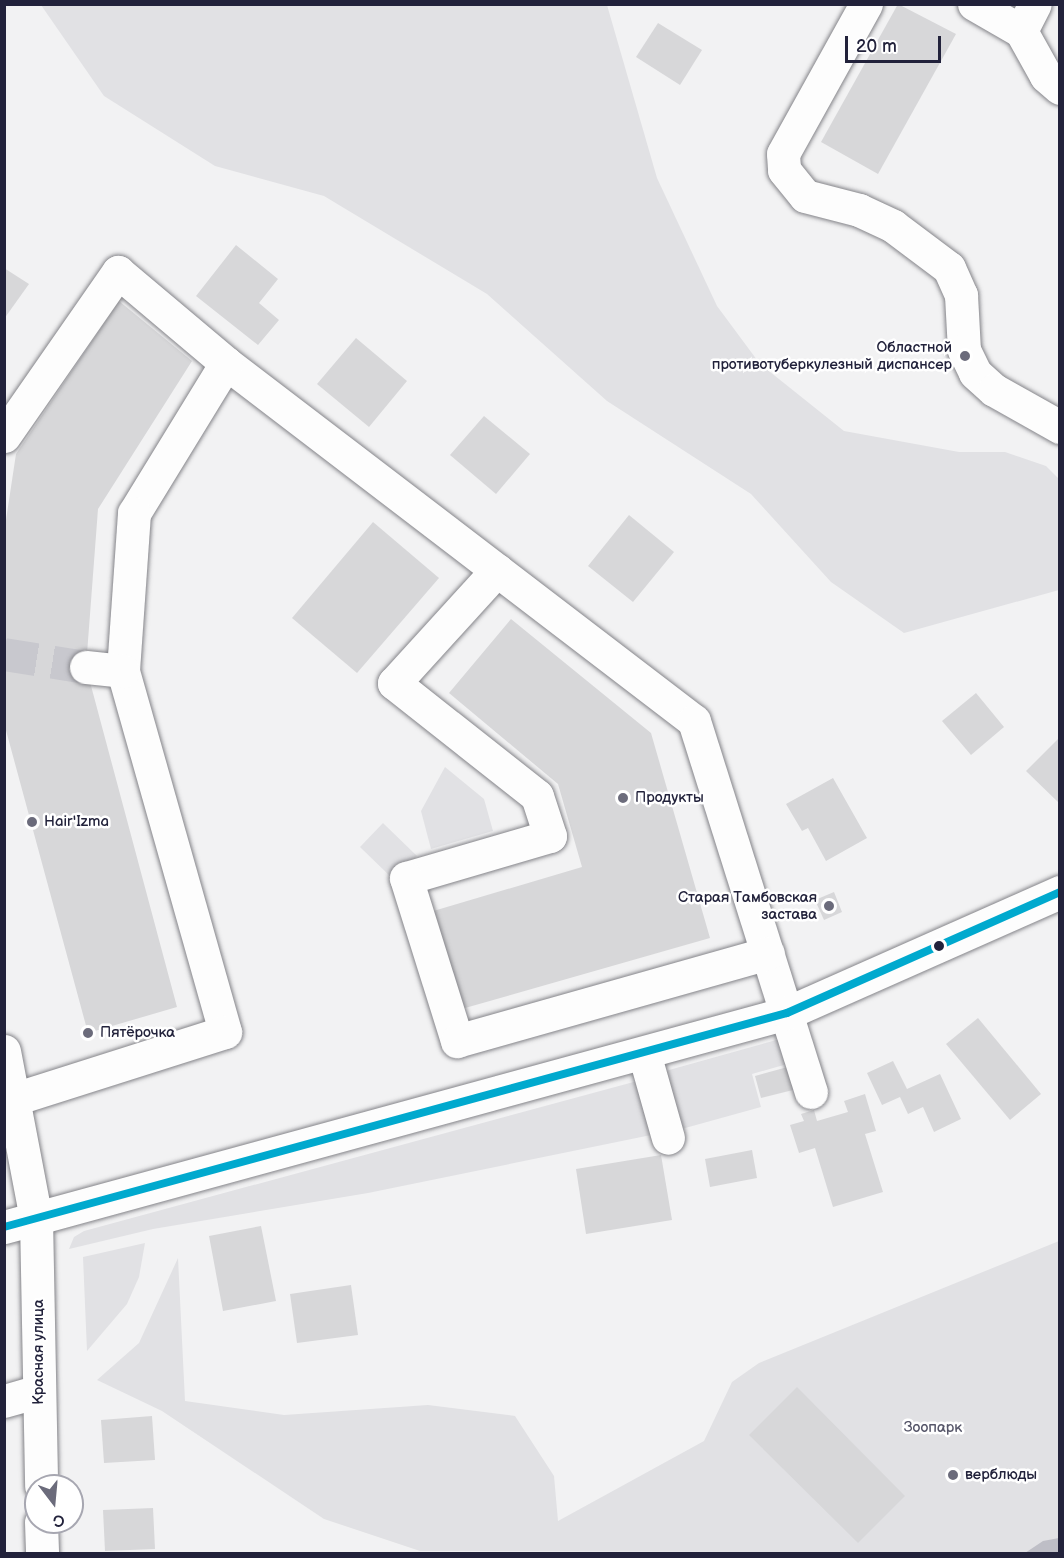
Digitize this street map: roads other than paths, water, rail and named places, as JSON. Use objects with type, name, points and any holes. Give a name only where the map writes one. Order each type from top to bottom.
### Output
[{"type":"main road","points":[[866,4],[783,154],[784,170],[805,196],[859,210],[893,226],[949,268],[961,295],[964,350],[975,372],[994,390],[1059,427]]},
{"type":"main road","points":[[974,4],[1028,18],[1046,76],[1059,87]]},
{"type":"main road","points":[[4,436],[118,272],[226,363],[694,721],[811,1092]]},
{"type":"main road","points":[[17,1098],[225,1032],[123,671],[135,513],[226,363]]},
{"type":"main road","points":[[497,570],[394,683],[537,796],[550,836],[406,878],[457,1041],[768,953]]},
{"type":"main road","points":[[86,667],[123,671]]},
{"type":"main road","points":[[4,1227],[787,1013],[1053,902]]},
{"type":"main road","name":"Красная улица","points":[[4,1052],[17,1098],[16,1160],[36,1218],[41,1474]]},
{"type":"main road","points":[[644,1053],[668,1138]]},
{"type":"main road","points":[[4,1401],[39,1391]]},
{"type":"main road","points":[[41,1534],[42,1554]]},
{"type":"tunnel","points":[[4,654],[86,667]]},
{"type":"place","name":"Областной противотуберкулезный диспансер","points":[[965,356]]},
{"type":"place","name":"Продукты","points":[[623,798]]},
{"type":"place","name":"Hair'Izma","points":[[32,822]]},
{"type":"place","name":"Старая Тамбовская застава","points":[[829,906]]},
{"type":"place","name":"Пятёрочка","points":[[88,1033]]},
{"type":"place","name":"верблюды","points":[[953,1475]]},
{"type":"park label","name":"Зоопарк","points":[[933,1428]]}]
